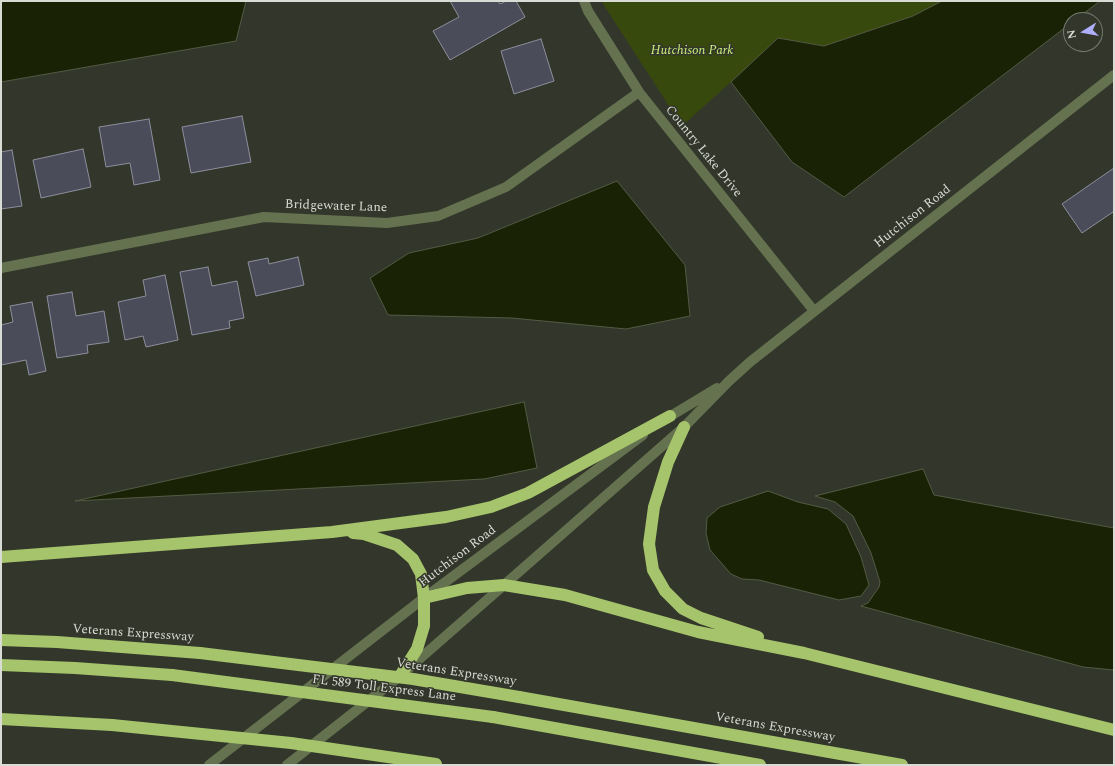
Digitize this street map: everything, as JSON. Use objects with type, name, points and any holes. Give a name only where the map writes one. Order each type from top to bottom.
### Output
[{"type":"highway","points":[[1,557],[332,532],[446,516],[491,507],[528,493],[670,416]]},
{"type":"highway","points":[[684,428],[668,462],[654,507],[649,544],[653,570],[665,590],[682,609],[701,618],[804,653]]},
{"type":"highway","points":[[332,532],[364,534],[397,545],[413,559],[421,574],[424,598],[424,626],[417,649],[400,676]]},
{"type":"highway","points":[[424,598],[467,588],[504,585],[565,595],[698,632],[804,653],[1114,730]]},
{"type":"highway","name":"Veterans Expressway","points":[[1,640],[58,642],[200,653],[413,679],[902,765]]},
{"type":"highway","name":"FL 589 Toll Express Lane","points":[[1,665],[74,668],[172,675],[493,717],[760,765]]},
{"type":"highway","points":[[1,719],[112,725],[291,743],[440,764]]},
{"type":"street","name":"Country Lake Drive","points":[[584,1],[588,11],[639,92],[814,311]]},
{"type":"street","name":"Hutchison Road","points":[[287,765],[400,676],[684,428],[729,381],[750,362],[1114,75]]},
{"type":"street","name":"Bridgewater Lane","points":[[1,268],[264,217],[387,223],[438,216],[506,187],[639,92]]},
{"type":"street","name":"Hutchison Road","points":[[209,765],[424,598],[670,416],[729,381]]},
{"type":"green space","name":"Hutchison Park","points":[[602,1],[942,1],[913,16],[824,46],[778,38],[682,126]]},
{"type":"shaded area","points":[[1,1],[246,1],[236,41],[1,82]]},
{"type":"shaded area","points":[[942,1],[1100,1],[1086,12],[1063,12],[1063,29],[844,197],[792,162],[731,82],[778,38],[824,46],[913,16]]},
{"type":"shaded area","points":[[617,181],[685,265],[690,316],[626,329],[512,318],[388,315],[370,278],[409,253],[478,238]]},
{"type":"shaded area","points":[[524,402],[537,468],[484,479],[75,501]]},
{"type":"shaded area","points":[[923,469],[934,495],[1114,528],[1114,670],[1083,667],[861,606],[868,603],[879,587],[880,582],[871,553],[853,516],[835,502],[815,496]]},
{"type":"shaded area","points":[[768,491],[798,502],[828,509],[846,524],[861,557],[869,585],[861,596],[839,600],[759,580],[742,579],[731,574],[710,550],[706,533],[707,518],[720,507]]},
{"type":"building","points":[[450,1],[498,1],[500,4],[506,1],[516,1],[525,17],[450,60],[433,31],[459,17]]},
{"type":"building","points":[[541,39],[554,81],[514,94],[501,51]]},
{"type":"building","points":[[242,116],[251,162],[191,173],[182,127]]},
{"type":"building","points":[[149,119],[160,180],[134,185],[130,163],[106,167],[99,127]]},
{"type":"building","points":[[83,149],[91,187],[41,198],[33,160]]},
{"type":"building","points":[[12,150],[22,206],[1,209],[1,152]]},
{"type":"building","points":[[1114,168],[1114,214],[1113,212],[1082,233],[1062,204]]},
{"type":"building","points":[[298,257],[304,285],[256,296],[248,262],[268,258],[269,264]]},
{"type":"building","points":[[208,267],[212,286],[237,281],[244,318],[229,321],[230,328],[192,335],[180,272]]},
{"type":"building","points":[[165,275],[178,340],[146,347],[143,336],[125,340],[118,302],[146,296],[143,280]]},
{"type":"building","points":[[72,292],[76,316],[104,311],[109,342],[87,345],[88,353],[57,358],[47,296]]},
{"type":"building","points":[[32,302],[46,371],[29,375],[26,360],[1,365],[1,325],[13,322],[10,306]]}]
